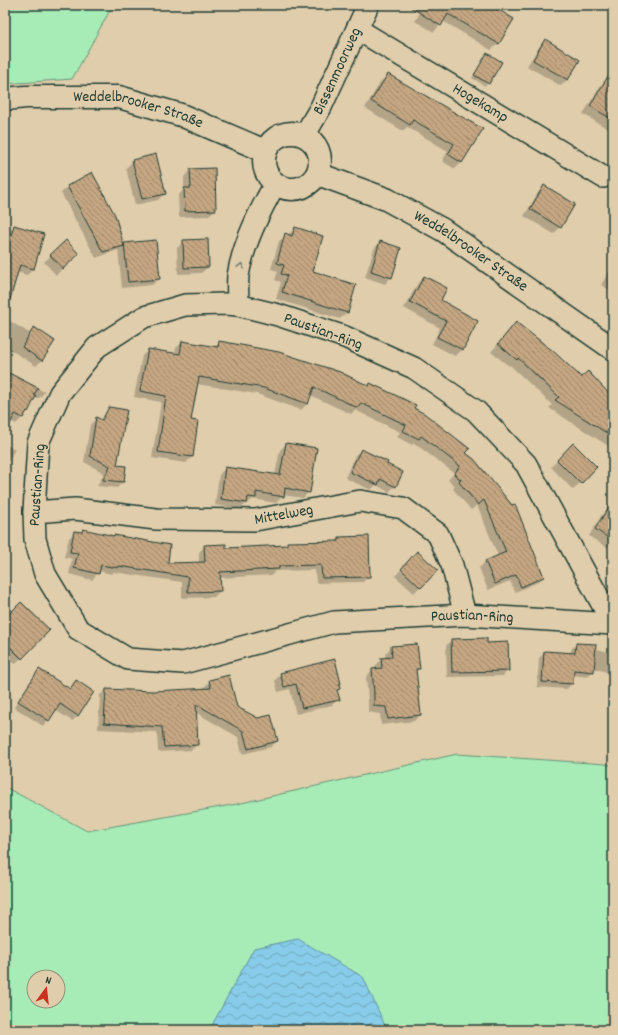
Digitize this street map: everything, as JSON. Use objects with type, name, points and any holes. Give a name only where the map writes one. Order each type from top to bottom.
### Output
[{"type":"street","name":"Bissenmoorweg","points":[[304,136],[321,107],[368,5]]},
{"type":"street","name":"Hogekamp","points":[[357,29],[604,177]]},
{"type":"street","name":"Weddelbrooker Straße","points":[[5,100],[26,97],[119,97],[181,115],[265,151]]},
{"type":"street","points":[[295,133],[304,136],[311,140],[320,156],[318,174],[313,180],[299,189],[282,188],[275,184],[265,169],[265,151],[277,137],[295,133]]},
{"type":"street","name":"Weddelbrooker Straße","points":[[318,174],[386,199],[443,230],[613,350]]},
{"type":"street","points":[[238,305],[238,278],[241,263],[253,229],[275,184]]},
{"type":"street","name":"Paustian-Ring","points":[[185,305],[238,305],[345,337],[414,368],[476,411],[526,464],[613,624],[465,615],[334,622],[183,663],[128,659],[78,629],[45,574],[35,539],[34,512],[38,443],[60,394],[98,347],[144,317],[185,305]]},
{"type":"street","name":"Mittelweg","points":[[34,512],[75,509],[156,519],[255,520],[360,501],[403,508],[438,534],[452,565],[465,615]]},
{"type":"green space","points":[[5,5],[116,5],[109,12],[72,79],[5,84]]},
{"type":"green space","points":[[457,754],[605,764],[613,766],[613,1030],[5,1030],[5,787],[87,831],[237,804]]},
{"type":"water","points":[[298,939],[363,977],[387,1030],[191,1030],[211,1027],[254,948]]},
{"type":"building","points":[[407,5],[491,5],[514,19],[499,44],[448,14],[441,26]]},
{"type":"building","points":[[545,39],[580,60],[568,80],[533,60]]},
{"type":"building","points":[[487,53],[502,62],[489,84],[474,75]]},
{"type":"building","points":[[613,68],[613,120],[590,106]]},
{"type":"building","points":[[388,74],[483,129],[462,163],[448,154],[454,144],[413,120],[410,125],[371,101]]},
{"type":"building","points":[[156,154],[166,194],[142,199],[132,160]]},
{"type":"building","points":[[215,168],[216,210],[185,211],[184,188],[191,188],[190,169]]},
{"type":"building","points":[[92,172],[115,215],[124,246],[103,252],[67,186]]},
{"type":"building","points":[[544,185],[575,204],[561,228],[530,209]]},
{"type":"building","points":[[14,225],[44,234],[34,269],[20,265],[9,303],[5,302],[5,258]]},
{"type":"building","points":[[295,227],[323,236],[313,271],[356,285],[348,313],[282,292],[287,275],[281,274],[284,265],[277,263],[285,233],[292,236]]},
{"type":"building","points":[[208,239],[209,267],[184,268],[183,240]]},
{"type":"building","points":[[66,240],[79,254],[63,269],[50,255]]},
{"type":"building","points":[[156,240],[160,279],[128,282],[124,243]]},
{"type":"building","points":[[380,241],[401,248],[392,278],[371,271]]},
{"type":"building","points":[[424,276],[447,288],[441,300],[478,321],[463,350],[437,337],[446,321],[410,302]]},
{"type":"building","points":[[516,322],[553,351],[581,377],[588,371],[613,398],[613,437],[555,400],[559,397],[518,358],[517,360],[498,344]]},
{"type":"building","points":[[34,327],[55,341],[42,361],[22,347]]},
{"type":"building","points":[[182,341],[218,347],[219,341],[279,352],[340,372],[369,386],[370,383],[416,405],[414,408],[425,414],[470,449],[466,453],[474,459],[512,505],[515,504],[544,577],[521,587],[516,575],[495,584],[485,561],[506,552],[484,500],[478,505],[459,482],[461,480],[454,474],[460,466],[421,436],[419,439],[403,431],[406,425],[361,403],[358,408],[314,387],[308,404],[264,388],[199,377],[191,420],[198,421],[193,457],[158,452],[166,396],[140,391],[148,349],[180,354]]},
{"type":"building","points":[[9,373],[38,388],[34,395],[36,396],[28,412],[27,411],[23,418],[15,414],[5,434],[5,380]]},
{"type":"building","points":[[109,407],[127,410],[117,465],[126,466],[124,482],[103,480],[110,466],[90,456],[96,417],[102,420]]},
{"type":"building","points":[[286,443],[317,448],[310,493],[285,488],[284,497],[256,492],[256,498],[248,497],[247,503],[221,499],[225,467],[280,475]]},
{"type":"building","points":[[573,443],[597,467],[581,484],[557,460]]},
{"type":"building","points":[[361,449],[388,462],[387,464],[403,472],[396,487],[380,479],[378,485],[350,472]]},
{"type":"building","points":[[613,500],[613,541],[595,529]]},
{"type":"building","points":[[83,529],[114,536],[170,545],[168,563],[205,562],[204,545],[226,544],[226,548],[287,545],[287,542],[339,541],[339,537],[369,536],[370,577],[322,578],[321,565],[279,566],[279,569],[220,572],[221,591],[188,592],[188,577],[119,566],[118,568],[101,565],[99,574],[74,568],[78,553],[70,552],[74,531],[82,532]]},
{"type":"building","points":[[417,551],[438,570],[421,588],[401,569]]},
{"type":"building","points":[[21,602],[50,630],[22,659],[5,642],[5,618]]},
{"type":"building","points":[[487,638],[487,643],[508,642],[509,671],[452,672],[451,639]]},
{"type":"building","points":[[576,643],[596,644],[594,672],[574,670],[573,684],[542,682],[544,651],[575,653]]},
{"type":"building","points":[[417,644],[420,669],[416,669],[421,715],[388,719],[386,707],[374,706],[372,669],[382,668],[381,658],[392,657],[391,646]]},
{"type":"building","points":[[335,659],[341,684],[339,684],[340,689],[337,690],[340,700],[302,708],[296,684],[284,687],[280,673]]},
{"type":"building","points":[[39,669],[70,689],[76,680],[94,692],[78,716],[60,704],[49,721],[18,701]]},
{"type":"building","points":[[229,675],[237,707],[258,718],[271,715],[278,741],[248,749],[243,731],[196,704],[198,745],[164,747],[162,727],[104,723],[106,689],[153,691],[211,688],[209,680]]}]
